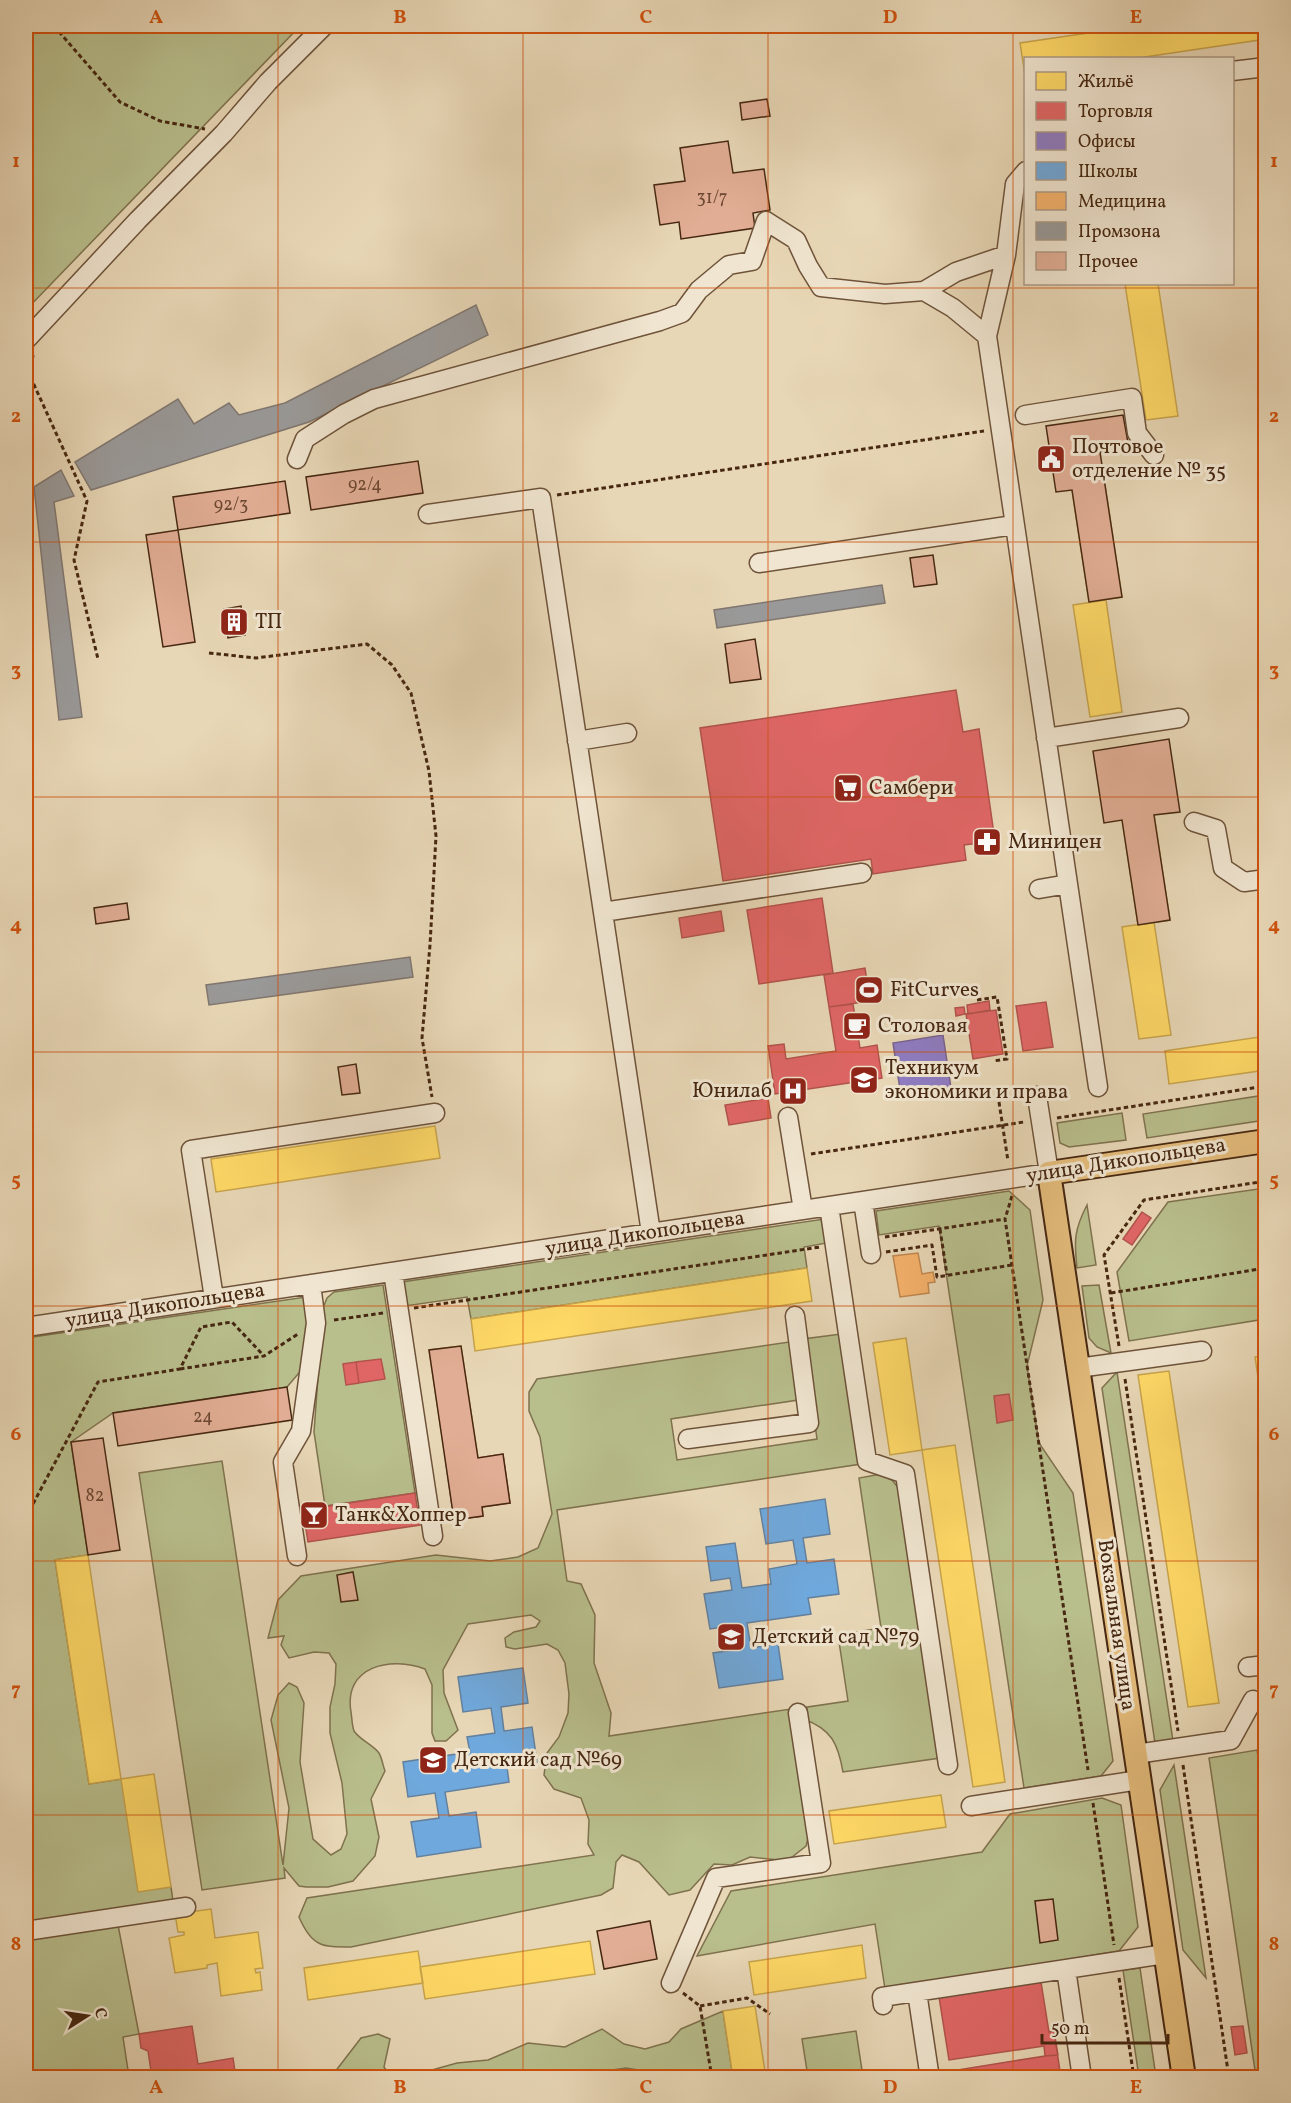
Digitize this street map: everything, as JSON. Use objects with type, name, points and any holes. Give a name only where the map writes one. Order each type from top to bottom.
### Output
[{"type":"main road","name":"улица Дикопольцева","points":[[1049,1173],[1266,1141]]},
{"type":"main road","name":"Вокзальная улица","points":[[1049,1173],[1184,2078]]},
{"type":"street","points":[[32,333],[138,220],[225,133],[268,82],[324,26]]},
{"type":"street","points":[[1234,71],[1266,66]]},
{"type":"street","points":[[1024,173],[1015,184],[1006,255],[987,336],[1098,1087]]},
{"type":"street","points":[[297,459],[305,439],[344,414],[374,399],[660,321],[681,313],[699,290],[722,270],[729,265],[752,261],[766,221],[796,240],[820,287],[885,294],[924,291],[956,272],[1006,255]]},
{"type":"street","points":[[924,291],[953,308],[987,336]]},
{"type":"street","points":[[1026,415],[1132,398],[1137,433],[1154,455]]},
{"type":"street","points":[[428,514],[541,498],[651,1233]]},
{"type":"street","points":[[759,563],[1014,525]]},
{"type":"street","points":[[1046,738],[1179,718]]},
{"type":"street","points":[[577,741],[627,734]]},
{"type":"street","points":[[1194,822],[1216,829],[1223,868],[1244,882],[1266,879]]},
{"type":"street","points":[[603,912],[862,873]]},
{"type":"street","points":[[1039,889],[1068,884]]},
{"type":"street","points":[[1038,1096],[1049,1173]]},
{"type":"street","points":[[214,1298],[192,1150],[435,1113]]},
{"type":"street","points":[[788,1117],[803,1210]]},
{"type":"street","name":"улица Дикопольцева","points":[[26,1327],[1049,1173]]},
{"type":"street","points":[[863,1201],[870,1247]]},
{"type":"street","points":[[829,1206],[867,1461],[905,1474],[948,1765]]},
{"type":"street","points":[[393,1272],[433,1536]]},
{"type":"street","points":[[297,1556],[283,1462],[301,1431],[316,1323],[310,1284]]},
{"type":"street","points":[[688,1439],[809,1423],[795,1316]]},
{"type":"street","points":[[1078,1368],[1202,1351]]},
{"type":"street","points":[[1136,1754],[1231,1740],[1253,1700]]},
{"type":"street","points":[[671,1983],[716,1878],[821,1863],[798,1713]]},
{"type":"street","points":[[971,1806],[1139,1780]]},
{"type":"street","points":[[26,1930],[186,1906]]},
{"type":"street","points":[[883,2006],[882,1997],[1166,1954]]},
{"type":"street","points":[[1066,1969],[1082,2078]]},
{"type":"street","points":[[916,1992],[929,2072]]},
{"type":"path","points":[[54,26],[120,102],[160,121],[225,133]]},
{"type":"path","points":[[32,333],[30,376],[87,501],[74,560],[98,659]]},
{"type":"path","points":[[541,498],[1001,428]]},
{"type":"path","points":[[209,653],[256,658],[367,644],[392,665],[411,693],[429,771],[436,836],[422,1038],[435,1113]]},
{"type":"path","points":[[978,1000],[997,997],[1007,1059],[993,1061]]},
{"type":"path","points":[[1053,1118],[1266,1086]]},
{"type":"path","points":[[999,1102],[1008,1161]]},
{"type":"path","points":[[795,1157],[1026,1122]]},
{"type":"path","points":[[1228,2078],[1181,1747],[1104,1255],[1144,1200],[1266,1181]]},
{"type":"path","points":[[1013,1192],[1005,1219],[1134,2078]]},
{"type":"path","points":[[870,1247],[940,1229],[1005,1219]]},
{"type":"path","points":[[940,1229],[947,1275]]},
{"type":"path","points":[[26,1517],[98,1382],[264,1356],[316,1323],[835,1245]]},
{"type":"path","points":[[870,1247],[932,1245],[937,1277],[1012,1265]]},
{"type":"path","points":[[1111,1293],[1266,1268]]},
{"type":"path","points":[[180,1369],[201,1327],[232,1322],[264,1356]]},
{"type":"path","points":[[712,2078],[700,2006],[747,1998],[770,2014]]},
{"type":"green space","points":[[26,26],[300,26],[26,310]]},
{"type":"green space","points":[[1265,1095],[1265,1120],[1147,1138],[1143,1114]]},
{"type":"green space","points":[[1122,1113],[1126,1140],[1069,1147],[1060,1143],[1057,1123]]},
{"type":"green space","points":[[1265,1188],[1265,1319],[1129,1341],[1117,1272],[1168,1202]]},
{"type":"green space","points":[[1009,1191],[1030,1210],[1043,1300],[1027,1366],[1039,1443],[1073,1493],[1113,1761],[1101,1776],[1024,1788],[939,1226],[879,1235],[876,1211]]},
{"type":"green space","points":[[1087,1205],[1096,1265],[1077,1268],[1076,1236]]},
{"type":"green space","points":[[824,1219],[827,1243],[804,1247],[807,1268],[471,1319],[467,1297],[405,1306],[402,1282]]},
{"type":"green space","points":[[383,1285],[415,1493],[325,1506],[314,1432],[323,1308],[327,1298],[334,1292]]},
{"type":"green space","points":[[1099,1285],[1111,1353],[1097,1347],[1089,1338],[1082,1286]]},
{"type":"green space","points":[[306,1297],[309,1314],[304,1367],[287,1387],[113,1413],[71,1442],[88,1555],[55,1560],[89,1784],[121,1779],[171,1887],[173,1901],[26,1923],[26,1338]]},
{"type":"green space","points":[[841,1334],[861,1464],[557,1510],[567,1581],[581,1584],[595,1615],[594,1663],[611,1713],[609,1736],[791,1709],[810,1831],[806,1846],[787,1861],[750,1857],[732,1865],[714,1864],[690,1890],[669,1895],[639,1862],[622,1855],[616,1862],[613,1888],[601,1895],[351,1947],[332,1947],[314,1940],[299,1917],[307,1898],[594,1855],[588,1844],[589,1820],[581,1798],[554,1789],[544,1775],[547,1753],[559,1737],[568,1713],[569,1694],[565,1663],[558,1650],[547,1644],[515,1649],[506,1647],[505,1638],[514,1632],[536,1627],[540,1621],[531,1615],[468,1624],[443,1670],[444,1693],[458,1730],[446,1741],[435,1741],[432,1733],[432,1685],[425,1669],[412,1665],[385,1665],[372,1668],[354,1684],[350,1696],[354,1731],[379,1753],[385,1771],[371,1799],[379,1837],[375,1856],[353,1881],[328,1887],[299,1886],[284,1868],[285,1878],[202,1890],[139,1473],[222,1461],[283,1865],[289,1808],[271,1720],[278,1695],[289,1683],[297,1687],[304,1703],[300,1762],[313,1839],[331,1855],[341,1849],[347,1834],[342,1783],[330,1733],[330,1707],[336,1664],[329,1653],[314,1652],[289,1658],[281,1645],[284,1636],[268,1638],[278,1600],[301,1576],[436,1555],[490,1561],[518,1557],[538,1548],[552,1514],[540,1437],[529,1411],[529,1392],[537,1379],[789,1342],[798,1400],[671,1419],[677,1460],[817,1439],[803,1339]]},
{"type":"green space","points":[[1117,1372],[1173,1741],[1155,1743],[1102,1388]]},
{"type":"green space","points":[[881,1474],[892,1480],[900,1490],[940,1758],[843,1772],[839,1753],[832,1739],[821,1728],[803,1719],[801,1708],[848,1701],[838,1635],[881,1628],[859,1478]]},
{"type":"green space","points":[[1257,1750],[1266,1805],[1265,2078],[1256,2077],[1209,1758]]},
{"type":"green space","points":[[1174,1765],[1206,1978],[1183,1950],[1160,1790]]},
{"type":"green space","points":[[1102,1798],[1121,1805],[1138,1927],[1119,1951],[885,1989],[875,1924],[697,1956],[731,1891],[982,1852],[1010,1814]]},
{"type":"green space","points":[[118,1925],[139,2034],[123,2037],[129,2077],[26,2078],[26,1939]]},
{"type":"green space","points":[[1140,1968],[1156,2077],[1139,2077],[1123,1970]]},
{"type":"green space","points":[[723,2011],[733,2077],[653,2077],[650,2072],[626,2068],[564,2077],[407,2077],[457,2063],[488,2060],[528,2043],[565,2047],[602,2029],[624,2044],[645,2049],[669,2042],[681,2029]]},
{"type":"green space","points":[[856,2031],[863,2077],[808,2077],[802,2039]]},
{"type":"green space","points":[[378,2034],[390,2039],[384,2067],[389,2075],[403,2077],[331,2077],[361,2038]]},
{"type":"building: Жильё","points":[[984,26],[1018,26],[1018,28],[986,33]]},
{"type":"building: Жильё","points":[[1136,26],[1266,26],[1266,39],[1145,57],[1024,57],[1024,69],[1020,43]]},
{"type":"building: Жильё","points":[[1125,285],[1158,285],[1178,416],[1146,420]]},
{"type":"building: Жильё","points":[[1105,485],[1122,597],[1089,602],[1072,490]]},
{"type":"building: Жильё","points":[[1106,600],[1122,712],[1090,717],[1073,605]]},
{"type":"building: Жильё","points":[[1153,808],[1170,920],[1138,925],[1121,812]]},
{"type":"building: Жильё","points":[[1154,922],[1171,1035],[1139,1039],[1122,927]]},
{"type":"building: Жильё","points":[[1266,1036],[1266,1070],[1169,1084],[1165,1051]]},
{"type":"building: Жильё","points":[[435,1126],[440,1158],[216,1192],[211,1159]]},
{"type":"building: Жильё","points":[[807,1268],[812,1301],[475,1351],[471,1319]]},
{"type":"building: Жильё","points":[[906,1338],[922,1450],[890,1455],[873,1343]]},
{"type":"building: Жильё","points":[[461,1346],[478,1458],[446,1463],[429,1350]]},
{"type":"building: Жильё","points":[[1266,1356],[1266,1391],[1260,1391],[1255,1357]]},
{"type":"building: Жильё","points":[[1169,1371],[1219,1703],[1188,1707],[1138,1375]]},
{"type":"building: Жильё","points":[[955,1445],[1005,1782],[973,1787],[922,1450]]},
{"type":"building: Жильё","points":[[88,1555],[121,1779],[89,1784],[55,1560]]},
{"type":"building: Жильё","points":[[154,1774],[171,1887],[138,1892],[121,1779]]},
{"type":"building: Жильё","points":[[941,1795],[946,1827],[834,1844],[829,1811]]},
{"type":"building: Жильё","points":[[211,1909],[215,1938],[258,1932],[263,1968],[255,1969],[256,1973],[260,1972],[262,1990],[221,1996],[217,1963],[207,1965],[207,1968],[175,1973],[169,1938],[184,1935],[184,1932],[178,1932],[175,1914]]},
{"type":"building: Жильё","points":[[590,1941],[595,1974],[425,1999],[420,1967]]},
{"type":"building: Жильё","points":[[862,1945],[866,1978],[754,1995],[749,1962]]},
{"type":"building: Жильё","points":[[418,1951],[423,1983],[308,2000],[304,1968]]},
{"type":"building: Жильё","points":[[755,2006],[766,2078],[733,2078],[723,2011]]},
{"type":"building: Торговля","points":[[956,690],[963,732],[979,729],[995,841],[964,845],[966,860],[873,874],[871,859],[723,881],[700,728]]},
{"type":"building: Торговля","points":[[822,898],[833,973],[759,984],[747,910]]},
{"type":"building: Торговля","points":[[721,911],[724,931],[682,938],[679,918]]},
{"type":"building: Торговля","points":[[865,968],[870,1001],[829,1007],[824,975]]},
{"type":"building: Торговля","points":[[989,1001],[990,1010],[968,1014],[967,1005]]},
{"type":"building: Торговля","points":[[1046,1002],[1053,1047],[1023,1051],[1016,1006]]},
{"type":"building: Торговля","points":[[853,1004],[860,1048],[877,1045],[882,1078],[775,1094],[768,1046],[784,1044],[786,1059],[836,1051],[829,1007]]},
{"type":"building: Торговля","points":[[964,1007],[965,1014],[956,1016],[955,1008]]},
{"type":"building: Торговля","points":[[996,1010],[1003,1054],[973,1059],[966,1014]]},
{"type":"building: Торговля","points":[[768,1098],[771,1118],[729,1125],[725,1105]]},
{"type":"building: Торговля","points":[[1142,1212],[1151,1218],[1132,1245],[1123,1239]]},
{"type":"building: Торговля","points":[[381,1359],[385,1379],[359,1383],[356,1362]]},
{"type":"building: Торговля","points":[[356,1362],[359,1383],[346,1385],[343,1364]]},
{"type":"building: Торговля","points":[[1009,1394],[1013,1420],[997,1423],[994,1396]]},
{"type":"building: Торговля","points":[[503,1454],[510,1503],[482,1507],[483,1516],[454,1520],[446,1463]]},
{"type":"building: Торговля","points":[[415,1493],[420,1525],[308,1542],[303,1510]]},
{"type":"building: Торговля","points":[[1041,1982],[1049,2032],[1054,2031],[1061,2078],[945,2078],[952,2077],[951,2071],[1045,2056],[1044,2046],[949,2060],[939,1997]]},
{"type":"building: Торговля","points":[[1041,1982],[1049,2032],[1054,2031],[1058,2055],[1045,2056],[1044,2046],[949,2060],[939,1997]]},
{"type":"building: Торговля","points":[[192,2026],[198,2064],[233,2058],[236,2078],[152,2078],[148,2051],[141,2048],[139,2034]]},
{"type":"building: Торговля","points":[[1243,2026],[1247,2053],[1235,2055],[1231,2027]]},
{"type":"building: Офисы","points":[[943,1035],[951,1088],[901,1096],[893,1043]]},
{"type":"building: Школы","points":[[1266,265],[1266,314],[1258,266]]},
{"type":"building: Школы","points":[[825,1499],[830,1534],[803,1538],[807,1563],[834,1559],[839,1594],[808,1598],[811,1614],[747,1623],[751,1648],[778,1644],[783,1679],[719,1688],[713,1653],[741,1649],[737,1625],[710,1629],[704,1594],[732,1590],[730,1578],[711,1581],[706,1547],[735,1543],[742,1588],[771,1584],[769,1569],[797,1564],[793,1540],[766,1544],[760,1509]]},
{"type":"building: Школы","points":[[523,1668],[528,1703],[501,1707],[504,1731],[532,1727],[537,1762],[507,1767],[509,1782],[445,1792],[449,1816],[476,1812],[481,1847],[417,1857],[411,1822],[439,1818],[435,1793],[408,1797],[403,1762],[470,1752],[467,1737],[495,1733],[491,1708],[463,1712],[458,1677]]},
{"type":"building: Медицина","points":[[918,1253],[922,1274],[933,1272],[935,1282],[928,1283],[929,1293],[900,1297],[893,1256]]},
{"type":"building: Промзона","points":[[476,305],[488,335],[309,422],[91,490],[75,462],[178,399],[194,424],[229,403],[239,415],[285,403]]},
{"type":"building: Промзона","points":[[61,470],[74,496],[54,502],[82,717],[59,720],[34,487]]},
{"type":"building: Промзона","points":[[882,585],[885,603],[717,628],[714,610]]},
{"type":"building: Промзона","points":[[410,957],[413,977],[209,1005],[206,985]]},
{"type":"building: Прочее","points":[[767,99],[770,116],[742,120],[740,103]]},
{"type":"building: Прочее","points":[[728,141],[733,173],[764,169],[770,210],[753,213],[755,228],[681,239],[679,222],[660,225],[654,185],[685,181],[680,148]]},
{"type":"building: Прочее","points":[[1123,415],[1129,448],[1100,452],[1122,597],[1089,602],[1072,490],[1056,492],[1046,426]]},
{"type":"building: Прочее","points":[[418,461],[423,493],[311,510],[306,477]]},
{"type":"building: Прочее","points":[[285,481],[290,513],[178,530],[173,497]]},
{"type":"building: Прочее","points":[[178,530],[195,642],[163,647],[146,535]]},
{"type":"building: Прочее","points":[[933,555],[937,584],[914,587],[910,558]]},
{"type":"building: Прочее","name":"ТП","points":[[241,606],[245,635],[228,638],[224,609]]},
{"type":"building: Прочее","points":[[755,639],[761,679],[730,683],[725,644]]},
{"type":"building: Прочее","points":[[1169,739],[1180,812],[1154,815],[1170,920],[1138,925],[1122,820],[1104,823],[1093,751]]},
{"type":"building: Прочее","points":[[127,903],[129,919],[96,924],[94,908]]},
{"type":"building: Прочее","points":[[356,1064],[360,1093],[342,1095],[338,1067]]},
{"type":"building: Прочее","points":[[461,1346],[478,1458],[503,1454],[510,1503],[482,1507],[483,1516],[454,1520],[429,1350]]},
{"type":"building: Прочее","points":[[287,1387],[292,1420],[118,1446],[113,1413]]},
{"type":"building: Прочее","points":[[103,1438],[120,1550],[88,1555],[71,1442]]},
{"type":"building: Прочее","points":[[353,1572],[358,1600],[341,1602],[337,1575]]},
{"type":"building: Прочее","points":[[1053,1899],[1058,1940],[1040,1943],[1035,1901]]},
{"type":"building: Прочее","points":[[650,1921],[657,1959],[604,1969],[597,1931]]},
{"type":"place","name":"Почтовое отделение № 35","points":[[1051,459]]},
{"type":"place","name":"ТП","points":[[234,622]]},
{"type":"place","name":"Самбери","points":[[848,788]]},
{"type":"place","name":"Миницен","points":[[987,842]]},
{"type":"place","name":"FitCurves","points":[[869,990]]},
{"type":"place","name":"Столовая","points":[[857,1026]]},
{"type":"place","name":"Техникум экономики и права","points":[[864,1080]]},
{"type":"place","name":"Юнилаб","points":[[793,1091]]},
{"type":"place","name":"Танк&Хоппер","points":[[314,1515]]},
{"type":"place","name":"Детский сад №79","points":[[731,1637]]},
{"type":"place","name":"Детский сад №69","points":[[433,1760]]}]
